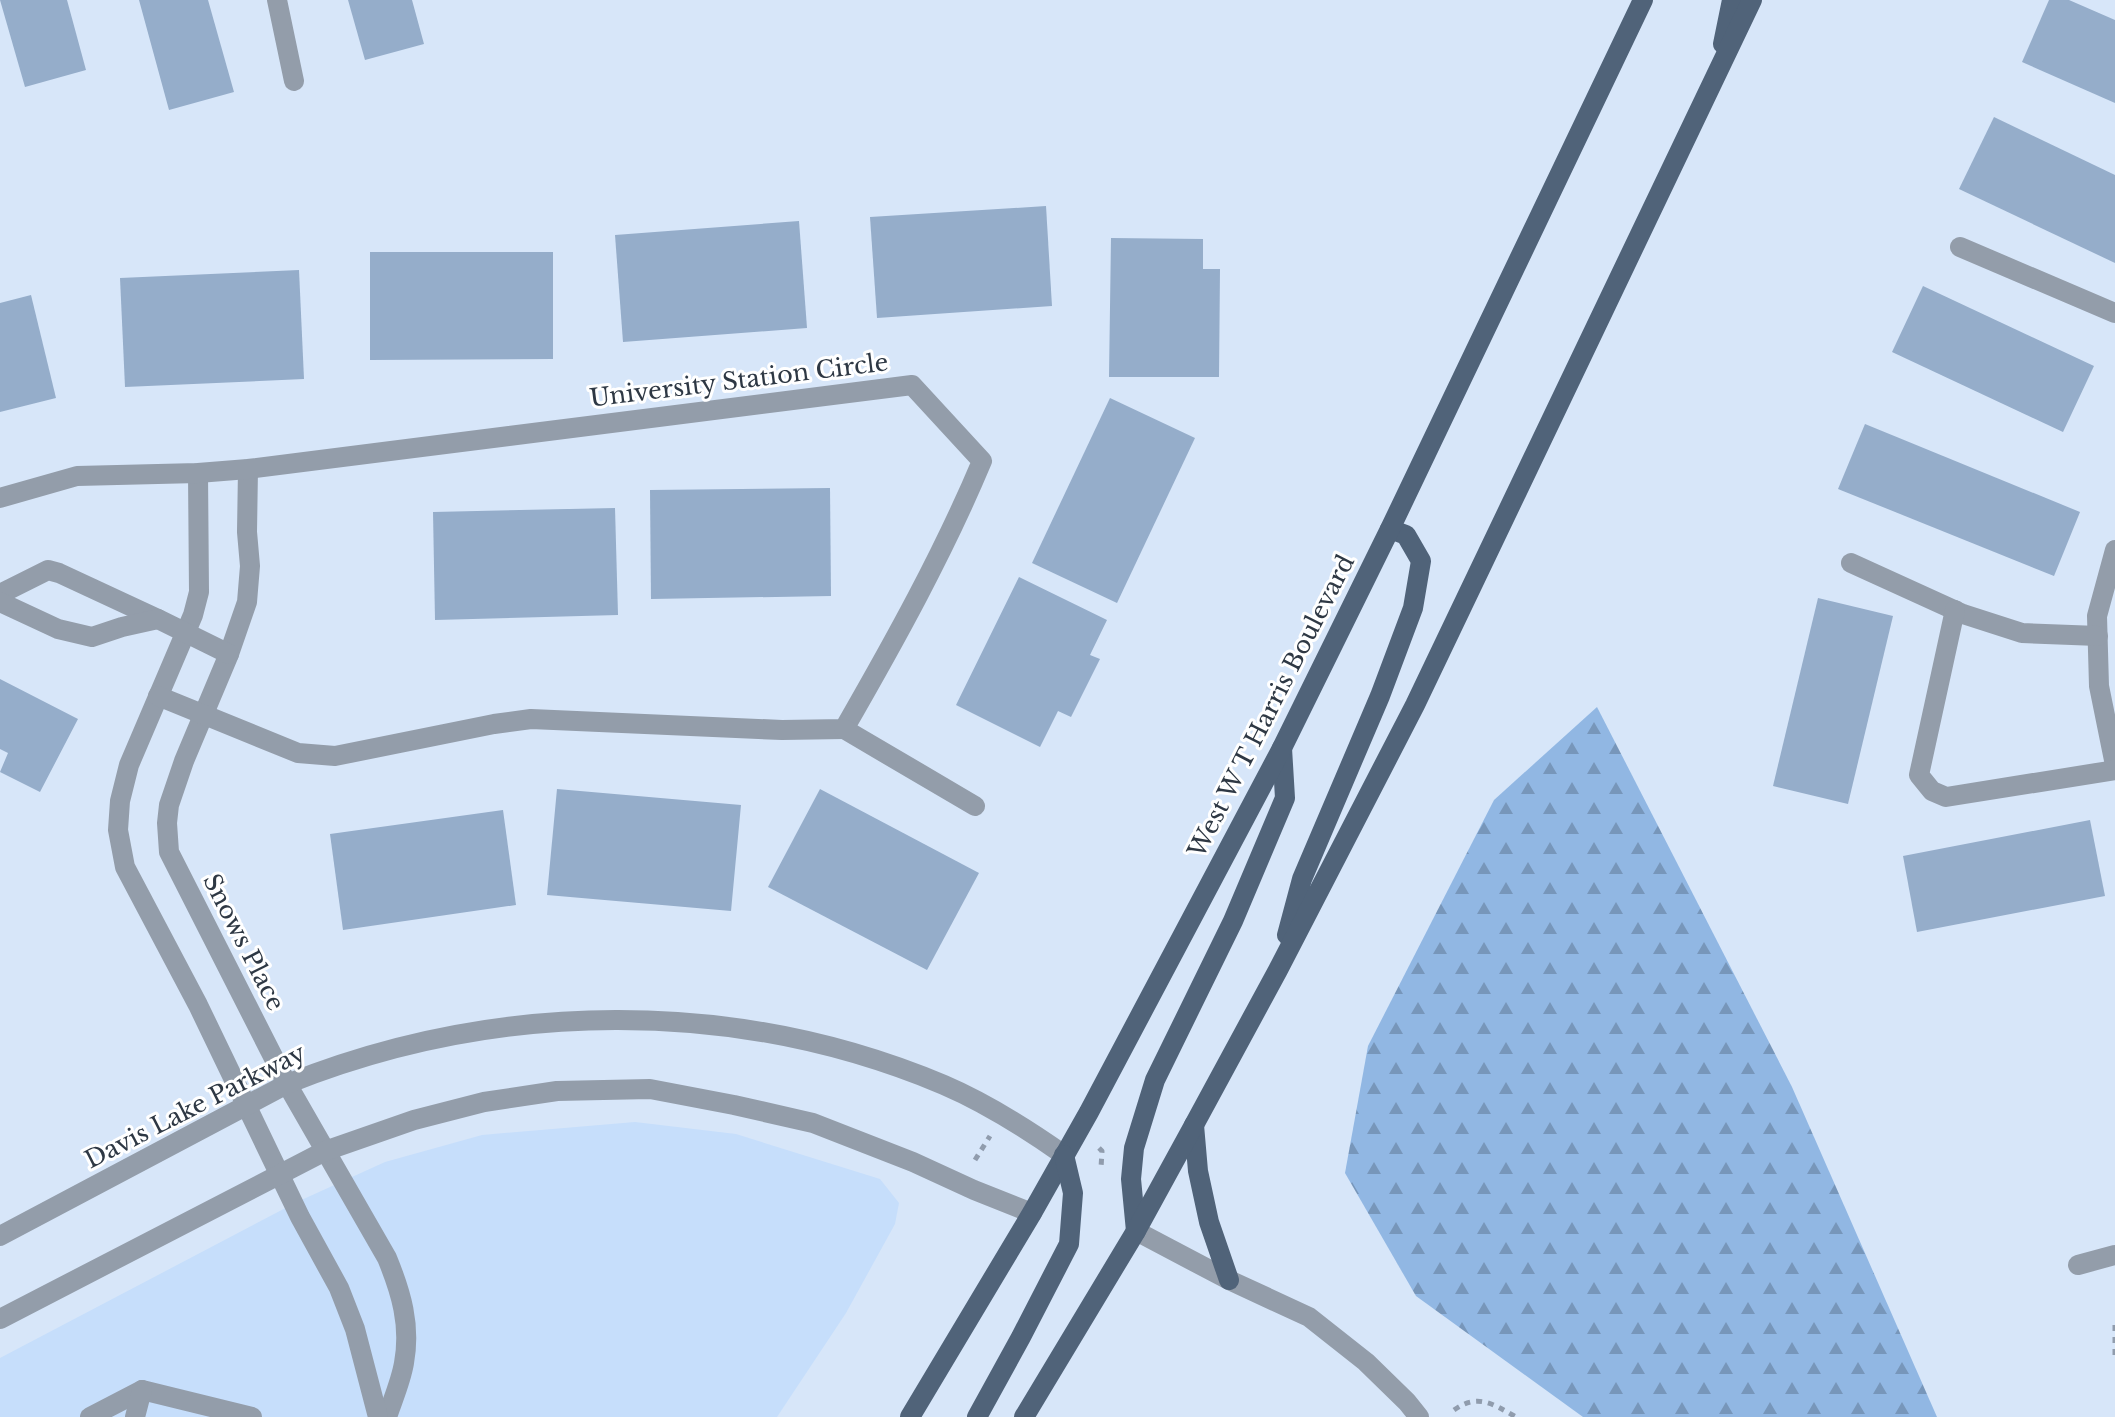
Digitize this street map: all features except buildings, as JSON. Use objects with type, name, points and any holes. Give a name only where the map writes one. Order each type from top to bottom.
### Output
[{"type":"main road","name":"West W T Harris Boulevard","points":[[910,1417],[1032,1213],[1282,748],[1643,0]]},
{"type":"main road","points":[[1716,75],[1732,0]]},
{"type":"main road","points":[[1024,1417],[1136,1231],[1278,970],[1415,705],[1752,0]]},
{"type":"main road","points":[[1278,970],[1302,879],[1380,696],[1413,608],[1421,561],[1406,535],[1390,529]]},
{"type":"main road","points":[[1136,1231],[1131,1179],[1134,1148],[1155,1080],[1233,921],[1285,798],[1282,748]]},
{"type":"main road","points":[[1194,1125],[1198,1171],[1209,1222],[1229,1280]]},
{"type":"main road","points":[[977,1417],[1069,1244],[1073,1193],[1064,1155]]},
{"type":"street","points":[[277,0],[294,81]]},
{"type":"street","points":[[1960,247],[2115,313]]},
{"type":"street","name":"University Station Circle","points":[[0,498],[77,476],[248,469],[912,385],[982,461],[958,519],[844,729]]},
{"type":"street","name":"Snows Place","points":[[248,469],[250,566],[247,602],[169,805],[169,852],[287,1084],[387,1258],[399,1288],[407,1328],[404,1364],[387,1417]]},
{"type":"street","points":[[198,473],[199,592],[193,615],[129,765],[120,801],[118,830],[125,867],[198,1005],[280,1175],[339,1288],[355,1329],[378,1417]]},
{"type":"street","points":[[1955,610],[1919,775],[1932,791],[1946,797],[2115,768],[2099,686],[2097,616],[2115,550]]},
{"type":"street","points":[[1851,563],[1955,610],[2022,633],[2098,636]]},
{"type":"street","points":[[0,594],[48,570],[229,654]]},
{"type":"street","points":[[0,602],[58,629],[92,637],[158,619]]},
{"type":"street","points":[[158,696],[298,753],[335,756],[531,719],[782,730],[844,729],[975,806]]},
{"type":"street","name":"Davis Lake Parkway","points":[[0,1236],[287,1084],[336,1065],[415,1042],[499,1027],[582,1021],[696,1023],[779,1034],[870,1057],[946,1086],[1026,1128],[1064,1155]]},
{"type":"street","points":[[0,1319],[325,1151],[414,1120],[484,1102],[557,1091],[650,1089],[813,1123],[1032,1213]]},
{"type":"street","points":[[1136,1231],[1229,1280],[1309,1317],[1366,1362],[1419,1417]]},
{"type":"street","points":[[2078,1265],[2115,1255]]},
{"type":"street","points":[[135,1417],[142,1390]]},
{"type":"street","points":[[90,1417],[142,1390],[196,1410],[252,1417]]},
{"type":"path","points":[[975,1160],[994,1129]]},
{"type":"path","points":[[2115,1325],[2115,1358]]},
{"type":"path","points":[[1454,1410],[1473,1400],[1495,1406],[1516,1417]]},
{"type":"shaded area","points":[[635,1122],[736,1134],[880,1179],[899,1203],[895,1224],[846,1313],[777,1417],[0,1417],[0,1358],[297,1202],[385,1162],[482,1135]]},
{"type":"green space","points":[[1597,707],[1792,1087],[1937,1417],[1583,1417],[1416,1296],[1345,1173],[1368,1046],[1494,800]]}]
